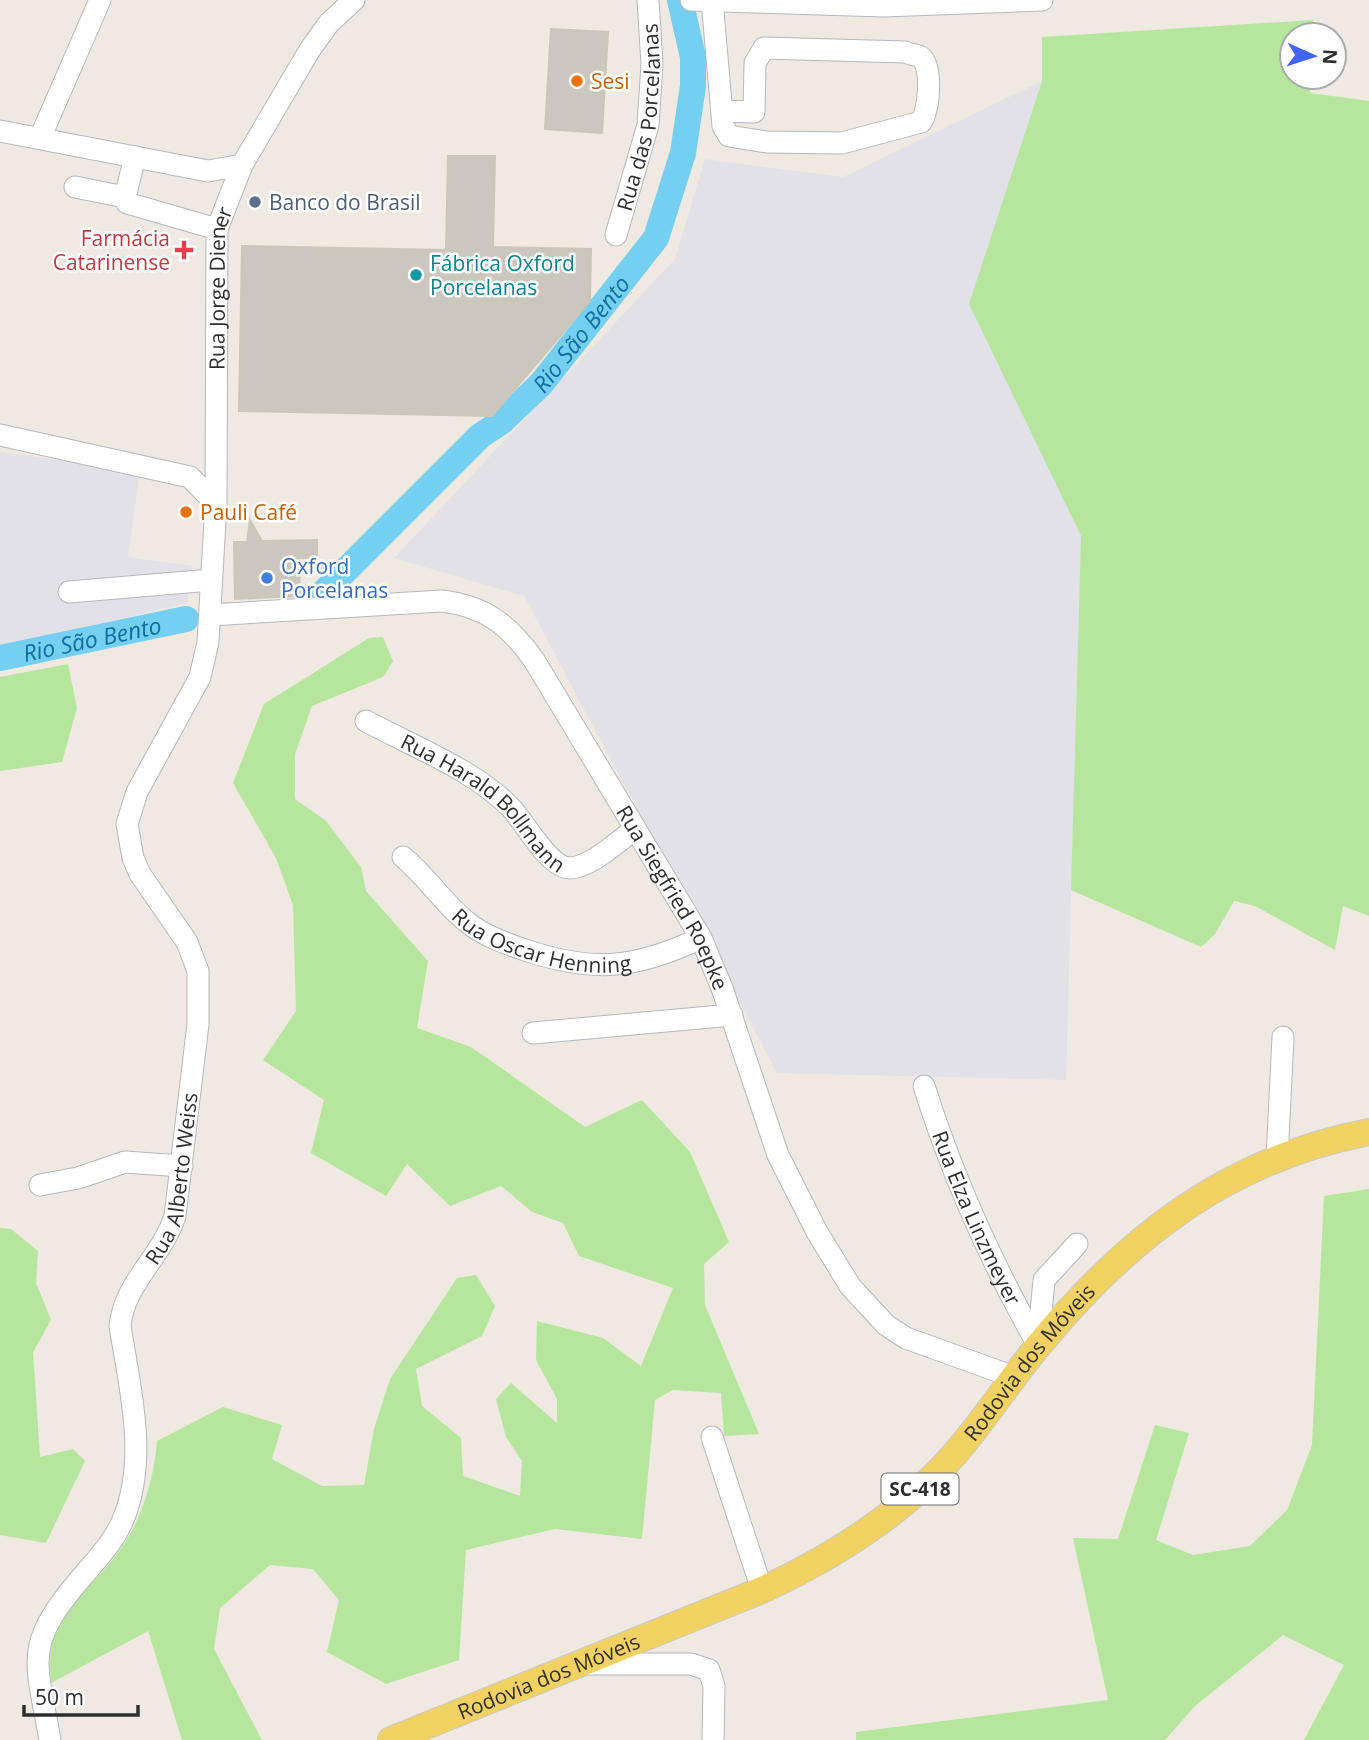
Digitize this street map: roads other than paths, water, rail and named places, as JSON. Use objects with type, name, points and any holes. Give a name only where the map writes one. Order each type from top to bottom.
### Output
[{"type":"main road","name":"Rodovia dos Móveis","points":[[391,1740],[762,1590],[822,1561],[902,1505],[958,1451],[1038,1345],[1087,1289],[1139,1240],[1208,1192],[1277,1158],[1369,1132]]},
{"type":"street","points":[[40,138],[100,0]]},
{"type":"street","name":"Rua Jorge Diener","points":[[210,615],[216,504],[214,459],[217,229],[242,165],[319,36],[354,0]]},
{"type":"street","name":"Rua das Porcelanas","points":[[616,235],[648,125],[652,64],[648,0]]},
{"type":"street","points":[[722,111],[754,112],[755,63],[764,48],[905,52],[921,57],[926,65],[929,108],[921,122],[842,144],[767,142],[729,136],[723,126],[703,0],[940,6],[1042,0]]},
{"type":"street","points":[[0,131],[208,171],[242,165]]},
{"type":"street","points":[[135,157],[125,197],[127,203],[217,229]]},
{"type":"street","points":[[208,171],[221,195],[224,208]]},
{"type":"street","points":[[75,187],[125,197]]},
{"type":"street","points":[[0,435],[190,477],[216,504]]},
{"type":"street","points":[[190,477],[214,459]]},
{"type":"street","points":[[69,592],[211,580]]},
{"type":"street","name":"Rua Siegfried Roepke","points":[[210,615],[442,601],[479,608],[509,628],[528,652],[701,938],[732,1015],[778,1155],[802,1204],[850,1286],[886,1325],[906,1338],[1014,1377]]},
{"type":"street","name":"Rua Alberto Weiss","points":[[50,1740],[37,1678],[39,1643],[62,1601],[112,1540],[123,1521],[131,1486],[136,1438],[120,1326],[121,1311],[127,1294],[170,1233],[182,1166],[198,1024],[198,971],[187,942],[140,874],[133,858],[127,824],[137,792],[200,677],[210,615]]},
{"type":"street","name":"Rua Harald Bollmann","points":[[366,721],[495,792],[523,820],[558,865],[569,868],[580,865],[634,830]]},
{"type":"street","name":"Rua Oscar Henning","points":[[403,857],[435,886],[469,924],[493,938],[556,960],[585,966],[629,964],[667,953],[701,938]]},
{"type":"street","points":[[533,1033],[732,1015]]},
{"type":"street","points":[[1277,1158],[1283,1037]]},
{"type":"street","name":"Rua Elza Linzmeyer","points":[[924,1086],[974,1223],[1038,1345]]},
{"type":"street","points":[[40,1185],[78,1178],[113,1164],[142,1162],[182,1166]]},
{"type":"street","points":[[1038,1345],[1040,1290],[1044,1280],[1077,1244]]},
{"type":"street","points":[[712,1437],[762,1590]]},
{"type":"street","points":[[578,1664],[679,1663],[709,1670],[714,1686],[713,1740]]},
{"type":"waterway","name":"Rio São Bento","points":[[322,594],[480,436],[501,422],[541,384],[656,238],[683,153],[693,86],[693,57],[680,0]]},
{"type":"waterway","name":"Rio São Bento","points":[[0,658],[186,619]]},
{"type":"place","name":"Sesi","points":[[577,81]]},
{"type":"place","name":"Banco do Brasil","points":[[255,202]]},
{"type":"place","name":"Farmácia Catarinense","points":[[184,250]]},
{"type":"place","name":"Fábrica Oxford Porcelanas","points":[[416,275]]},
{"type":"place","name":"Pauli Café","points":[[186,512]]},
{"type":"place","name":"Oxford Porcelanas","points":[[267,578]]}]
